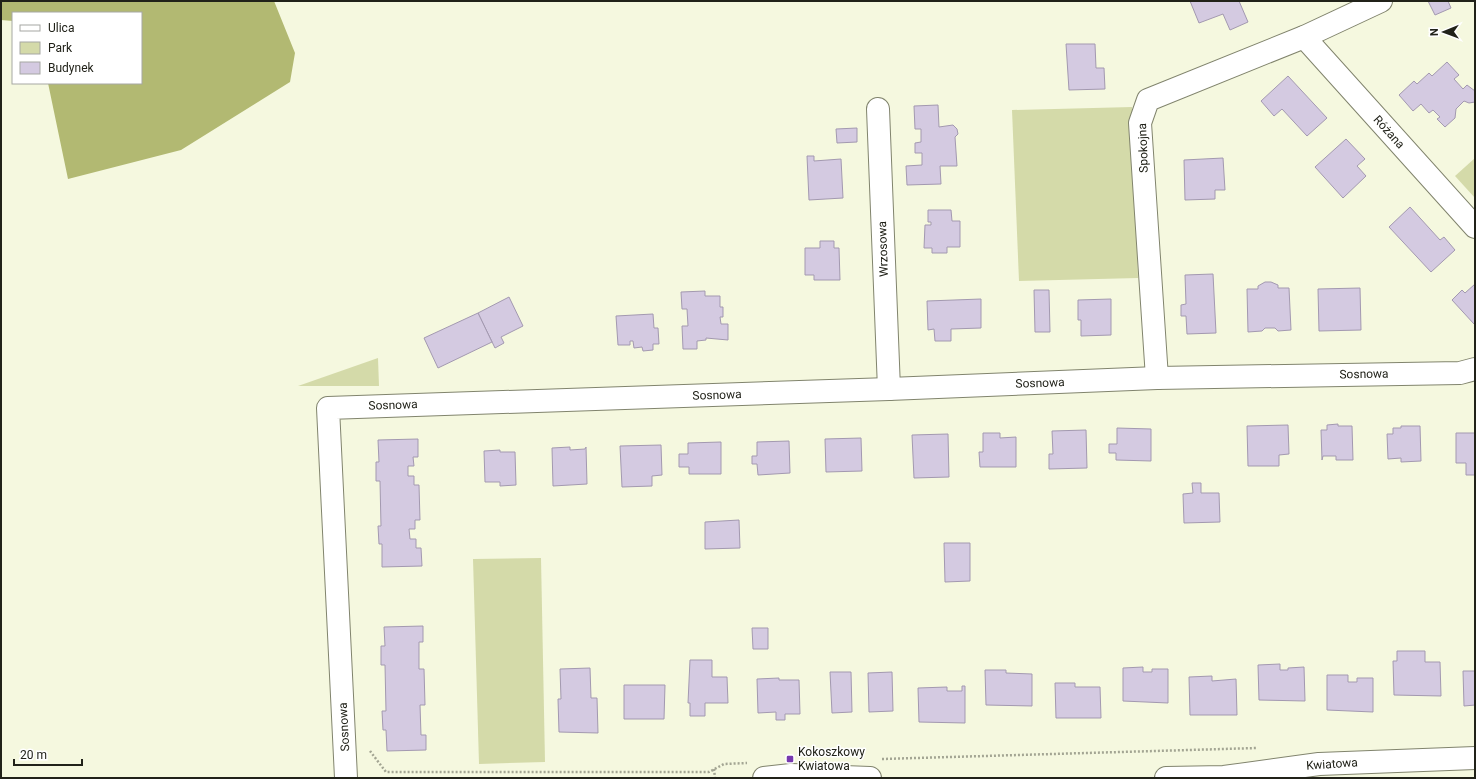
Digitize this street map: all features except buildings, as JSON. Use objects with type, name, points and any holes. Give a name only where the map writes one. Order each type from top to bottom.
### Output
[{"type":"street","name":"Spokojna","points":[[1157,378],[1140,123],[1148,100],[1304,37],[1380,1]]},
{"type":"street","name":"Różana","points":[[1304,37],[1475,227]]},
{"type":"street","name":"Wrzosowa","points":[[878,110],[889,389]]},
{"type":"street","name":"Sosnowa","points":[[346,778],[328,408],[889,389],[1157,378],[1460,372],[1475,369]]},
{"type":"street","name":"Kwiatowa","points":[[1166,778],[1224,776],[1319,764],[1475,758]]},
{"type":"street","points":[[760,770],[791,775],[873,768]]},
{"type":"path","points":[[873,768],[1263,748]]},
{"type":"path","points":[[370,752],[386,772],[709,772],[724,764],[760,770]]},
{"type":"path","points":[[714,769],[715,778]]},
{"type":"green space","points":[[1,1],[274,1],[295,53],[290,82],[181,150],[68,179],[48,84],[142,84],[142,12],[12,12],[12,21],[1,20]]},
{"type":"green space","points":[[1132,107],[1138,278],[1019,281],[1012,110]]},
{"type":"green space","points":[[1475,158],[1475,198],[1455,176]]},
{"type":"green space","points":[[378,358],[379,386],[298,386]]},
{"type":"green space","points":[[541,558],[545,762],[479,764],[473,559]]},
{"type":"place","name":"Kokoszkowy Kwiatowa","points":[[790,759]]}]
